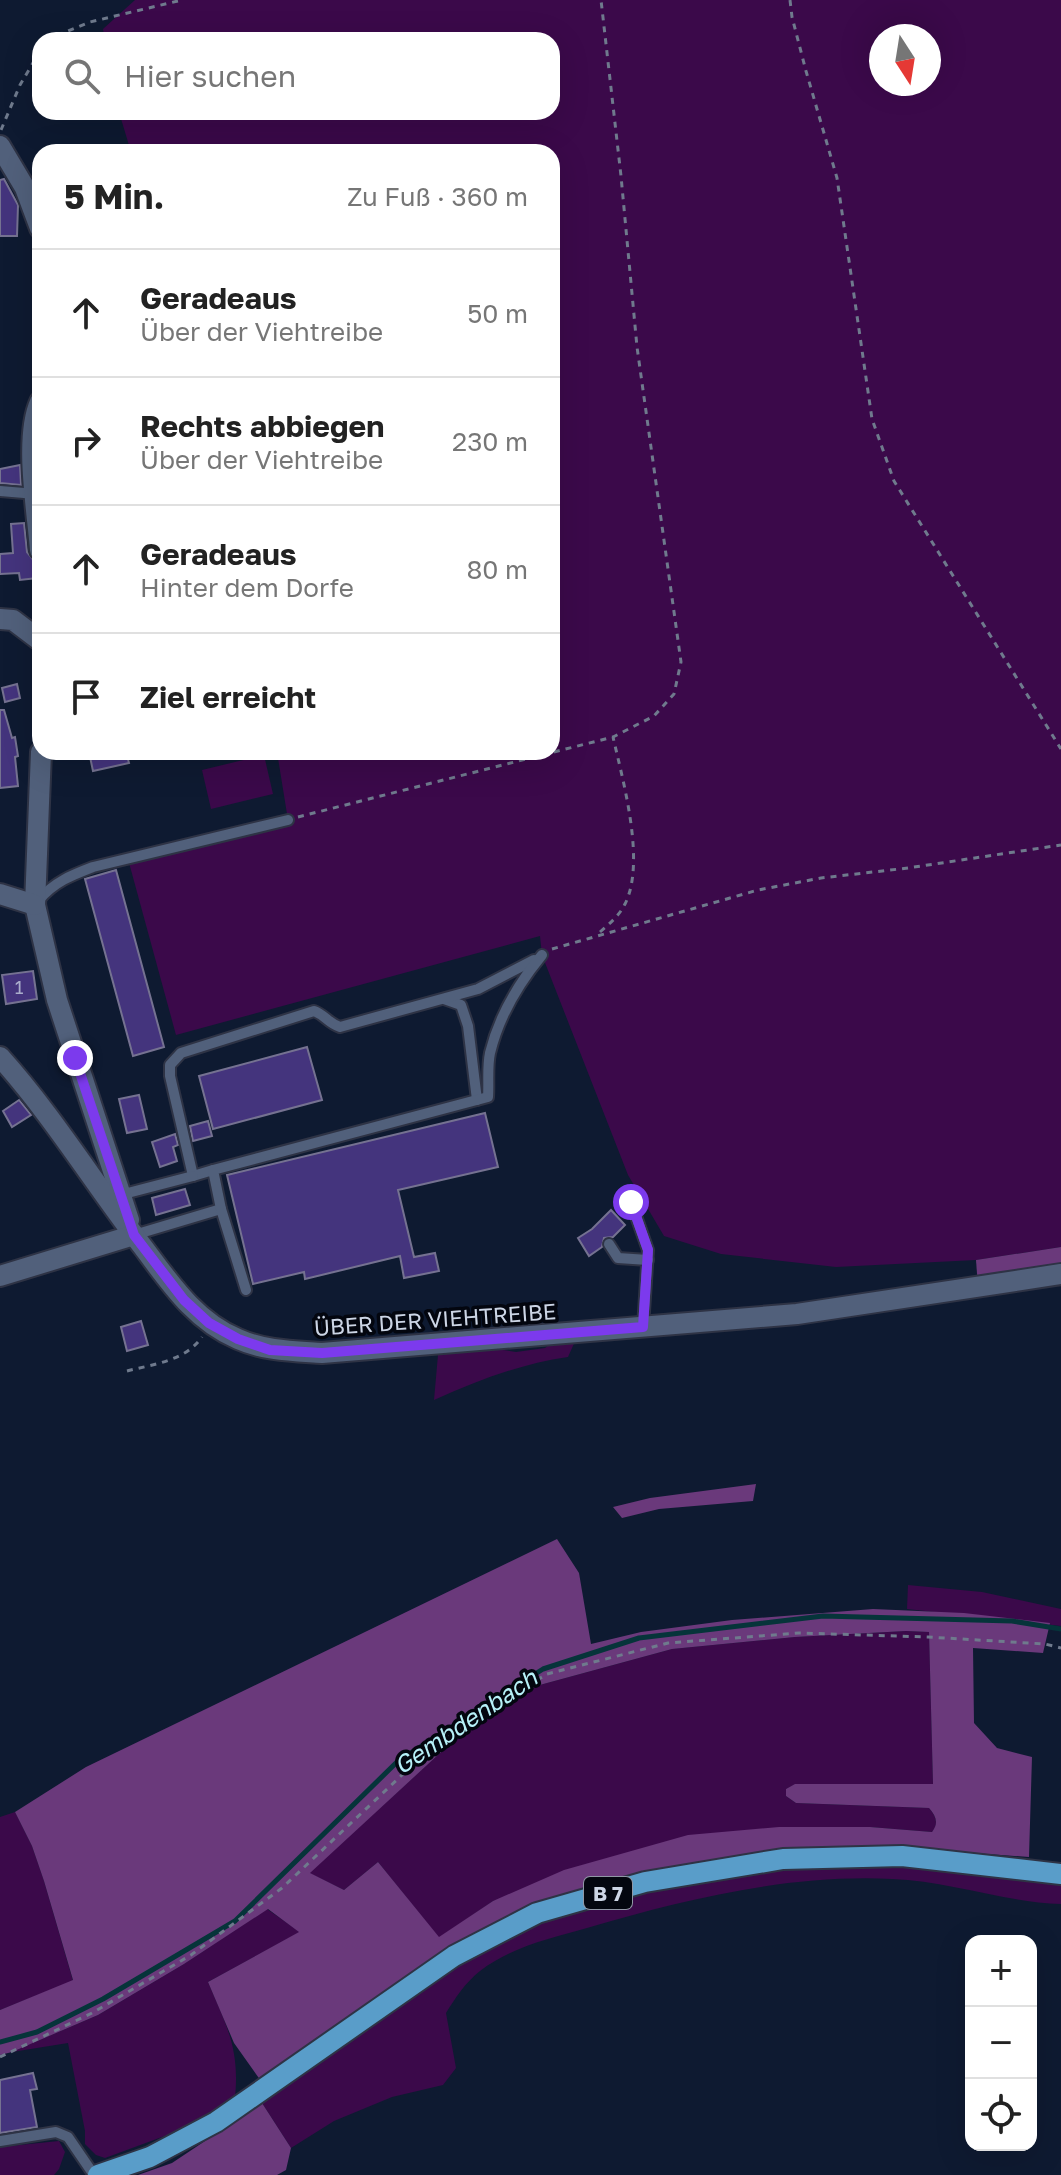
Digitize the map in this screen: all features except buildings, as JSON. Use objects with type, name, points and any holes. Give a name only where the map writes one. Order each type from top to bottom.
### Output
[{"type":"main road","name":"B 7","points":[[96,2175],[150,2157],[216,2122],[454,1956],[537,1913],[645,1882],[783,1859],[902,1856],[1061,1874]]},
{"type":"street","points":[[0,146],[25,188],[32,207]]},
{"type":"street","points":[[0,619],[13,620],[32,631]]},
{"type":"street","points":[[0,1276],[134,1235],[57,1000],[35,905],[41,760]]},
{"type":"street","points":[[0,894],[35,905]]},
{"type":"street","name":"ÜBER DER VIEHTREIBE","points":[[0,1057],[25,1085],[184,1300],[209,1323],[238,1339],[270,1350],[322,1353],[797,1314],[1061,1274]]},
{"type":"lane","points":[[0,491],[32,494]]},
{"type":"lane","points":[[35,905],[64,878],[93,867],[288,820]]},
{"type":"lane","points":[[193,1176],[170,1076],[170,1065],[181,1053],[314,1011],[328,1023],[340,1027],[478,989],[542,955]]},
{"type":"lane","points":[[120,1195],[488,1097],[490,1055],[503,1014],[523,977],[542,955]]},
{"type":"lane","points":[[442,999],[461,1005],[468,1026],[477,1100]]},
{"type":"lane","points":[[213,1170],[221,1209],[246,1290]]},
{"type":"lane","points":[[631,1202],[648,1250],[643,1327]]},
{"type":"lane","points":[[134,1235],[221,1209]]},
{"type":"lane","points":[[609,1244],[618,1258],[648,1260]]},
{"type":"lane","points":[[0,2141],[56,2132],[68,2137],[96,2175]]},
{"type":"path","points":[[66,32],[90,22],[182,0]]},
{"type":"path","points":[[560,751],[613,737],[654,716],[674,694],[681,662],[637,347],[601,0]]},
{"type":"path","points":[[790,0],[806,71],[837,178],[872,419],[894,481],[1061,749]]},
{"type":"path","points":[[0,132],[32,65]]},
{"type":"path","points":[[597,934],[616,919],[626,902],[633,878],[628,801],[613,737]]},
{"type":"path","points":[[288,820],[523,760]]},
{"type":"path","points":[[542,955],[558,945],[758,890],[821,878],[1061,845]]},
{"type":"path","points":[[127,1371],[190,1351],[209,1323]]},
{"type":"path","points":[[0,2057],[92,2013],[191,1955],[282,1888],[436,1743],[547,1674],[668,1643],[799,1633],[928,1637],[1045,1644],[1061,1648]]},
{"type":"shaded area","points":[[135,0],[1061,0],[1061,1247],[976,1260],[836,1267],[721,1254],[664,1236],[628,1175],[542,955],[540,936],[176,1035],[128,859],[288,820],[278,760],[560,760],[560,144],[129,144],[121,120],[560,120],[560,32],[104,32],[103,29]]},
{"type":"shaded area","points":[[243,760],[265,760],[273,794],[211,809],[202,770]]},
{"type":"shaded area","points":[[1061,1247],[1061,1274],[978,1287],[976,1260]]},
{"type":"shaded area","points":[[576,1339],[568,1357],[500,1374],[434,1400],[438,1355],[489,1348],[516,1352],[545,1348],[556,1340]]},
{"type":"shaded area","points":[[756,1484],[753,1501],[659,1509],[622,1518],[613,1507],[650,1498]]},
{"type":"shaded area","points":[[557,1539],[579,1573],[591,1644],[641,1632],[732,1620],[873,1609],[964,1613],[1050,1623],[1043,1653],[973,1648],[974,1723],[997,1748],[1032,1757],[1029,1857],[906,1848],[772,1851],[622,1877],[563,1896],[266,2088],[234,2043],[208,1982],[299,1932],[268,1909],[98,2015],[0,2055],[0,2010],[73,1980],[32,1846],[15,1812],[86,1767]],"holes":[[[929,1632],[933,1784],[795,1784],[786,1789],[786,1796],[796,1803],[929,1808],[936,1820],[932,1832],[870,1827],[779,1827],[688,1835],[564,1870],[493,1901],[439,1937],[378,1862],[344,1890],[310,1873],[452,1742],[536,1686],[672,1649],[795,1637]]]},
{"type":"shaded area","points":[[908,1585],[982,1592],[1061,1609],[1061,1626],[907,1609]]},
{"type":"shaded area","points":[[929,1632],[933,1784],[796,1784],[786,1789],[786,1796],[796,1803],[929,1808],[936,1820],[932,1832],[870,1827],[493,1901],[439,1938],[378,1862],[344,1890],[309,1873],[452,1742],[536,1686],[672,1649],[795,1637]]},
{"type":"shaded area","points":[[15,1812],[32,1846],[73,1981],[0,2010],[0,1817]]},
{"type":"shaded area","points":[[900,1865],[1061,1877],[1061,1904],[1018,1900],[934,1883],[854,1878],[777,1885],[662,1907],[532,1944],[480,1971],[465,1985],[446,2013],[456,2068],[443,2085],[392,2097],[334,2121],[291,2148],[262,2103],[473,1955],[544,1920],[673,1883],[801,1866]]},
{"type":"shaded area","points":[[267,1909],[300,1932],[208,1982],[226,2024],[233,2051],[235,2097],[200,2123],[105,2158],[96,2155],[85,2144],[68,2043],[12,2052],[98,2015],[184,1964]]},
{"type":"shaded area","points":[[262,2103],[291,2148],[286,2170],[277,2175],[138,2175],[172,2163]]},
{"type":"shaded area","points":[[59,2141],[65,2152],[54,2175],[0,2175],[0,2147]]},
{"type":"waterway","name":"Gembdenbach","points":[[0,2042],[37,2032],[103,1999],[235,1921],[398,1761],[543,1669],[639,1638],[823,1616],[1012,1621],[1061,1629]]},
{"type":"route","points":[[75,1058],[134,1235],[184,1300],[209,1323],[238,1339],[270,1350],[322,1353],[643,1327],[648,1250],[631,1202]]}]
